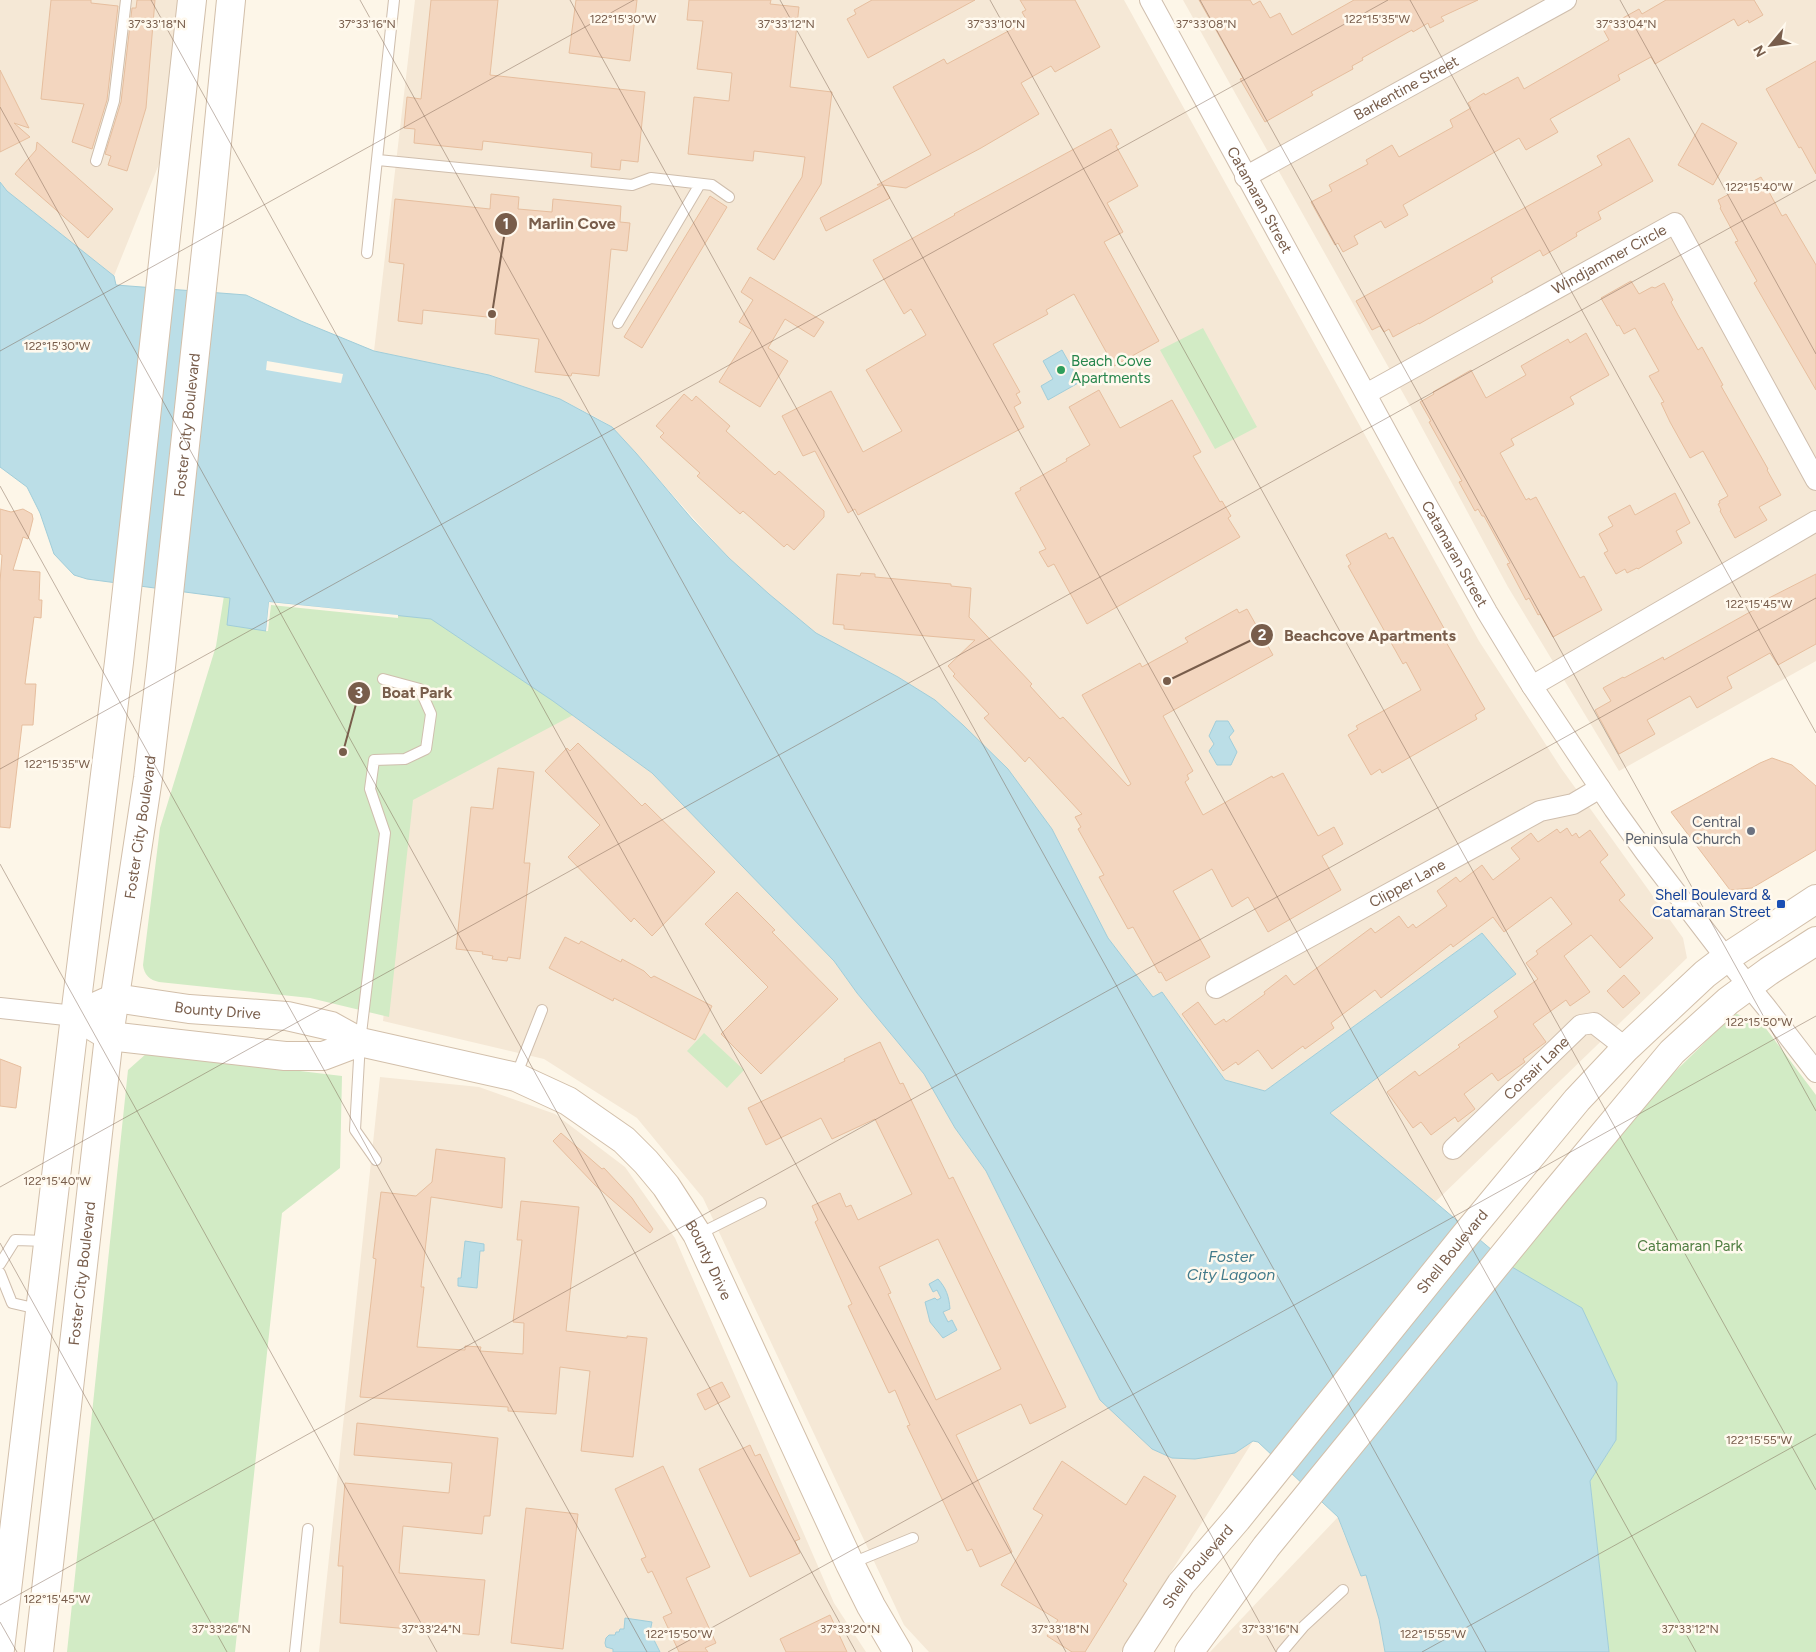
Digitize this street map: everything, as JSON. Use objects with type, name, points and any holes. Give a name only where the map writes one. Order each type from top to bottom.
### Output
[{"type":"main road","points":[[0,1649],[119,662],[192,0]]},
{"type":"main road","name":"Foster City Boulevard","points":[[39,1652],[109,1036],[148,778],[210,214],[231,0]]},
{"type":"main road","name":"Shell Boulevard","points":[[1137,1652],[1182,1584],[1237,1519],[1576,1100],[1626,1048],[1705,974],[1726,958],[1816,899]]},
{"type":"main road","points":[[1188,1652],[1266,1547],[1672,1052],[1728,1002],[1816,941]]},
{"type":"main road","points":[[75,1016],[115,998]]},
{"type":"main road","name":"Bounty Drive","points":[[115,998],[189,1009],[287,1016],[331,1026],[360,1042],[516,1077],[568,1101],[624,1140],[666,1186],[697,1234],[850,1564],[871,1606],[898,1652]]},
{"type":"main road","points":[[75,1016],[109,1036],[285,1056],[323,1056],[360,1042]]},
{"type":"street","name":"Catamaran Street","points":[[1150,0],[1245,176],[1487,612],[1532,686],[1645,852],[1748,987],[1816,1072]]},
{"type":"street","name":"Barkentine Street","points":[[1245,176],[1566,0]]},
{"type":"street","name":"Windjammer Circle","points":[[1366,394],[1675,223],[1816,480]]},
{"type":"street","points":[[1532,686],[1816,522]]},
{"type":"street","name":"Clipper Lane","points":[[1216,988],[1540,811],[1573,804],[1600,788]]},
{"type":"street","points":[[0,1008],[75,1016]]},
{"type":"street","name":"Corsair Lane","points":[[1453,1149],[1581,1024],[1594,1022],[1626,1048]]},
{"type":"lane","points":[[96,161],[114,101],[126,0]]},
{"type":"lane","points":[[367,253],[394,0]]},
{"type":"lane","points":[[378,160],[632,185],[651,178],[712,185],[729,196]]},
{"type":"lane","points":[[618,323],[700,184]]},
{"type":"lane","points":[[376,1160],[356,1130],[360,1042],[385,833],[370,789],[374,760],[405,759],[426,749],[431,714],[420,689],[382,680]]},
{"type":"lane","points":[[516,1077],[542,1010]]},
{"type":"lane","points":[[697,1234],[760,1203]]},
{"type":"lane","points":[[0,1264],[15,1240],[48,1242]]},
{"type":"lane","points":[[0,1273],[12,1303],[40,1309]]},
{"type":"lane","points":[[295,1652],[308,1529]]},
{"type":"lane","points":[[850,1564],[913,1538]]},
{"type":"lane","points":[[1282,1652],[1304,1626],[1343,1590]]},
{"type":"shaded area","points":[[0,0],[179,0],[159,164],[114,276],[7,191],[0,182]]},
{"type":"shaded area","name":"Beach Cove Apartments","points":[[415,0],[1124,0],[1479,641],[1561,768],[1683,938],[1687,958],[1435,1202],[1330,1113],[1515,974],[1482,933],[1265,1091],[1225,1080],[1162,993],[1153,997],[1108,938],[1083,890],[1008,769],[935,700],[898,677],[816,633],[769,594],[729,558],[612,427],[560,399],[489,375],[374,351]]},
{"type":"shaded area","points":[[1183,0],[1816,0],[1816,661],[1619,771],[1508,587],[1413,411]]},
{"type":"shaded area","points":[[553,701],[652,773],[834,961],[857,993],[924,1074],[955,1128],[986,1171],[1235,1453],[1253,1441],[1121,1652],[929,1652],[904,1625],[703,1198],[637,1118],[544,1059],[383,1021],[410,780]]},
{"type":"shaded area","points":[[380,1077],[479,1087],[555,1114],[625,1167],[675,1238],[834,1603],[866,1652],[319,1652]]},
{"type":"shaded area","points":[[1338,1517],[1345,1537],[1366,1575],[1379,1619],[1385,1652],[1210,1652]]},
{"type":"green space","points":[[1203,328],[1257,427],[1215,449],[1160,350]]},
{"type":"green space","points":[[227,577],[429,613],[592,705],[413,800],[389,1017],[310,998],[159,982],[150,978],[145,972],[143,965],[160,828],[216,646]]},
{"type":"green space","name":"Catamaran Park","points":[[1735,1013],[1764,1026],[1816,1095],[1816,1652],[1609,1652],[1590,1481],[1616,1440],[1512,1267],[1647,1099]]},
{"type":"green space","points":[[704,1033],[744,1070],[727,1088],[687,1051]]},
{"type":"green space","points":[[147,1053],[342,1076],[340,1168],[282,1213],[235,1652],[67,1652],[128,1070]]},
{"type":"water","name":"Foster City Lagoon","points":[[0,182],[7,191],[114,276],[116,285],[246,295],[301,321],[374,351],[489,375],[560,399],[612,427],[692,519],[729,558],[769,594],[816,633],[898,677],[935,700],[1008,769],[1052,829],[1108,938],[1153,997],[1162,992],[1225,1080],[1265,1091],[1482,933],[1516,974],[1330,1113],[1512,1267],[1582,1308],[1617,1383],[1616,1440],[1590,1481],[1609,1652],[1385,1652],[1379,1619],[1366,1575],[1361,1576],[1338,1517],[1258,1442],[1253,1441],[1235,1453],[1195,1459],[1172,1458],[1152,1449],[1100,1400],[986,1171],[955,1128],[924,1074],[857,993],[834,961],[652,773],[553,701],[431,619],[269,602],[266,631],[227,625],[230,598],[87,579],[74,575],[54,554],[40,513],[27,487],[0,467]]},
{"type":"water","name":"Beach Cove Apartments","points":[[1062,350],[1080,382],[1048,400],[1041,386],[1053,379],[1043,361]]},
{"type":"water","points":[[1216,721],[1228,721],[1234,731],[1229,737],[1237,752],[1231,765],[1217,765],[1209,751],[1214,744],[1209,736]]},
{"type":"water","points":[[465,1241],[484,1244],[484,1251],[480,1251],[477,1288],[458,1286],[458,1278],[461,1278]]},
{"type":"water","points":[[938,1279],[945,1289],[950,1304],[950,1309],[943,1312],[948,1322],[952,1320],[957,1330],[943,1338],[930,1322],[925,1302],[941,1298],[937,1290],[933,1292],[929,1284]]},
{"type":"water","points":[[625,1618],[652,1622],[650,1632],[660,1652],[613,1652],[613,1649],[606,1647],[606,1638],[609,1635],[615,1635],[620,1629],[624,1629]]},
{"type":"pier","points":[[267,361],[343,374],[341,383],[266,370]]},
{"type":"pier","points":[[269,602],[398,615],[398,618],[271,605],[268,631],[266,631]]},
{"type":"building","points":[[51,0],[91,0],[91,3],[118,6],[107,100],[92,149],[72,142],[84,104],[41,99]]},
{"type":"building","points":[[137,0],[155,0],[146,108],[127,171],[108,165],[111,156],[105,154],[121,102],[132,8],[136,8]]},
{"type":"building","points":[[431,0],[498,0],[490,75],[645,92],[638,162],[621,160],[620,170],[591,167],[592,153],[483,141],[482,150],[414,143],[415,129],[404,128],[407,97],[421,99]]},
{"type":"building","points":[[576,0],[637,0],[630,61],[569,53]]},
{"type":"building","points":[[689,0],[771,0],[770,4],[799,7],[790,87],[832,92],[821,184],[774,260],[757,249],[802,177],[805,157],[754,151],[753,161],[688,154],[694,97],[729,101],[732,73],[697,69],[703,21],[687,20]]},
{"type":"building","points":[[872,0],[975,0],[868,58],[847,19],[856,14],[854,10]]},
{"type":"building","points":[[1020,0],[1075,0],[1100,47],[1055,72],[1051,66],[1021,83],[1039,114],[981,148],[906,188],[883,185],[890,198],[826,231],[820,218],[882,185],[877,185],[931,155],[893,87],[944,59],[947,64],[1027,21],[1022,12],[1026,10]]},
{"type":"building","points":[[1199,0],[1250,0],[1253,5],[1260,1],[1270,18],[1280,13],[1292,35],[1354,0],[1478,0],[1441,17],[1444,21],[1430,28],[1428,23],[1413,32],[1412,30],[1362,58],[1363,60],[1352,66],[1353,69],[1311,92],[1313,95],[1265,122],[1240,79],[1243,78]]},
{"type":"building","points":[[1666,0],[1754,0],[1763,15],[1749,23],[1748,20],[1738,26],[1734,19],[1655,64],[1651,57],[1618,75],[1620,80],[1550,119],[1558,132],[1526,150],[1519,138],[1403,205],[1408,215],[1385,228],[1381,221],[1354,236],[1358,244],[1343,252],[1338,243],[1335,245],[1311,202],[1332,191],[1329,185],[1368,164],[1366,160],[1392,145],[1399,157],[1453,127],[1450,120],[1471,108],[1468,103],[1484,93],[1485,95],[1518,77],[1524,89],[1609,40],[1603,29],[1639,9],[1642,14]]},
{"type":"building","points":[[1816,61],[1816,174],[1766,89]]},
{"type":"building","points":[[0,70],[29,128],[14,123],[30,137],[0,152]]},
{"type":"building","points":[[1702,123],[1737,143],[1713,185],[1678,165]]},
{"type":"building","points":[[1111,129],[1119,144],[1116,146],[1138,186],[1107,203],[1123,232],[1104,242],[1159,341],[1114,366],[1074,294],[1046,310],[1048,314],[993,344],[1020,392],[1016,394],[1021,403],[1014,407],[1024,427],[858,515],[855,509],[848,513],[815,451],[803,456],[782,416],[831,391],[863,452],[902,431],[866,370],[926,335],[911,309],[904,314],[873,260]]},
{"type":"building","points":[[1629,138],[1653,181],[1598,212],[1601,219],[1576,233],[1577,236],[1543,256],[1540,250],[1491,278],[1493,282],[1419,324],[1393,337],[1389,329],[1384,332],[1380,326],[1372,330],[1356,301],[1602,165],[1597,156]]},
{"type":"building","points":[[37,142],[113,209],[88,238],[15,174],[36,150]]},
{"type":"building","points":[[1761,177],[1782,216],[1786,214],[1816,265],[1816,390],[1754,283],[1757,281],[1735,242],[1738,241],[1720,208],[1718,200]]},
{"type":"building","points":[[491,194],[519,197],[518,209],[552,212],[553,199],[621,206],[620,222],[630,223],[627,251],[611,249],[599,376],[572,373],[571,376],[535,372],[539,339],[495,334],[496,318],[423,310],[422,324],[398,321],[404,264],[389,262],[395,199],[490,209]]},
{"type":"building","points":[[710,196],[727,207],[642,348],[624,337]]},
{"type":"building","points":[[750,277],[824,322],[814,337],[785,319],[768,348],[788,361],[760,407],[719,382],[752,330],[739,322],[753,300],[741,292]]},
{"type":"building","points":[[1631,281],[1639,294],[1664,283],[1678,315],[1698,350],[1702,347],[1723,385],[1721,386],[1781,495],[1759,507],[1767,520],[1735,538],[1718,504],[1720,503],[1719,501],[1728,496],[1703,451],[1690,458],[1670,422],[1661,403],[1664,402],[1649,376],[1659,371],[1635,328],[1624,334],[1619,325],[1617,326],[1601,298]]},
{"type":"building","points":[[1586,333],[1609,375],[1570,397],[1574,404],[1511,439],[1514,445],[1500,453],[1526,500],[1536,497],[1580,578],[1584,576],[1602,610],[1553,637],[1529,598],[1526,600],[1507,564],[1510,563],[1484,516],[1482,516],[1478,509],[1475,511],[1459,482],[1462,481],[1420,402],[1434,394],[1433,392],[1471,370],[1486,398],[1526,375],[1521,366],[1568,339],[1570,343]]},
{"type":"building","points":[[1099,390],[1120,428],[1172,400],[1201,452],[1193,456],[1220,502],[1222,501],[1231,516],[1228,518],[1240,537],[1087,624],[1054,564],[1048,567],[1039,552],[1046,549],[1015,493],[1021,490],[1020,488],[1067,461],[1066,459],[1090,445],[1069,407]]},
{"type":"building","points":[[684,394],[692,401],[696,396],[730,426],[726,431],[736,440],[775,475],[779,471],[824,511],[824,517],[794,550],[787,544],[784,547],[743,511],[740,514],[697,476],[700,473],[660,437],[664,433],[656,426]]},
{"type":"building","points":[[1675,493],[1690,523],[1676,531],[1682,543],[1638,569],[1627,573],[1625,569],[1616,574],[1604,553],[1608,551],[1599,534],[1613,526],[1608,517],[1630,505],[1635,515]]},
{"type":"building","points":[[0,509],[11,512],[23,509],[32,514],[33,519],[28,539],[23,537],[13,570],[40,572],[39,600],[42,600],[41,618],[34,617],[25,684],[36,684],[33,725],[22,725],[10,828],[0,827],[0,582],[2,555],[0,554]]},
{"type":"building","points":[[1386,533],[1389,539],[1393,537],[1450,639],[1446,642],[1485,709],[1475,715],[1477,719],[1382,773],[1380,769],[1371,775],[1348,735],[1358,729],[1356,726],[1421,690],[1406,662],[1403,664],[1348,566],[1351,564],[1346,555]]},
{"type":"building","points":[[861,573],[875,574],[875,577],[951,584],[951,586],[971,588],[969,617],[1032,684],[1030,686],[1060,719],[1063,717],[1128,786],[1131,784],[1082,695],[1140,663],[1142,667],[1188,642],[1185,638],[1237,609],[1239,613],[1247,609],[1273,655],[1163,716],[1193,771],[1187,775],[1189,779],[1185,782],[1203,815],[1272,776],[1273,778],[1283,773],[1318,836],[1334,827],[1343,844],[1322,856],[1341,890],[1268,932],[1248,897],[1232,907],[1212,869],[1173,891],[1210,957],[1166,981],[1161,972],[1159,973],[1133,927],[1128,929],[1099,877],[1104,875],[1078,829],[1081,827],[1075,817],[1082,814],[1029,757],[1025,762],[984,718],[989,714],[953,676],[955,674],[948,666],[975,640],[844,629],[844,625],[833,624],[837,574],[860,576]]},
{"type":"building","points":[[1816,574],[1816,644],[1778,665],[1770,653],[1727,677],[1732,688],[1697,708],[1690,696],[1647,720],[1655,734],[1619,754],[1595,710],[1611,701],[1603,688],[1663,657],[1664,660],[1768,602],[1767,599]]},
{"type":"building","points":[[578,743],[642,806],[645,803],[715,872],[652,936],[634,918],[631,922],[568,857],[600,825],[545,771],[567,748],[570,751]]},
{"type":"building","name":"Central Peninsula Church","points":[[1772,758],[1792,765],[1816,786],[1816,850],[1752,888],[1730,890],[1671,812]]},
{"type":"building","points":[[498,768],[534,772],[524,863],[530,863],[520,959],[508,957],[507,961],[492,959],[493,956],[482,954],[483,952],[456,949],[471,807],[493,809]]},
{"type":"building","points":[[1567,828],[1572,836],[1576,833],[1579,838],[1590,830],[1608,855],[1600,862],[1625,895],[1619,900],[1653,938],[1620,968],[1591,935],[1564,956],[1590,992],[1570,1006],[1566,1000],[1533,1024],[1546,1042],[1523,1059],[1525,1062],[1498,1081],[1492,1073],[1464,1094],[1475,1109],[1458,1122],[1455,1117],[1431,1135],[1421,1122],[1413,1128],[1387,1092],[1415,1071],[1419,1076],[1460,1047],[1458,1045],[1498,1017],[1494,1011],[1538,979],[1526,963],[1538,954],[1536,951],[1572,924],[1551,897],[1504,932],[1493,917],[1453,947],[1451,944],[1381,998],[1375,990],[1331,1023],[1334,1028],[1305,1049],[1303,1046],[1272,1069],[1258,1050],[1238,1065],[1236,1062],[1223,1071],[1182,1014],[1198,1002],[1215,1025],[1224,1019],[1226,1022],[1265,994],[1264,992],[1286,975],[1294,985],[1371,928],[1375,933],[1399,916],[1408,928],[1413,924],[1416,928],[1447,906],[1437,891],[1456,877],[1460,882],[1482,865],[1493,880],[1520,859],[1511,848],[1531,833],[1538,842],[1557,829],[1560,833]]},
{"type":"building","points":[[737,892],[775,930],[772,932],[838,999],[761,1074],[721,1034],[768,987],[705,924]]},
{"type":"building","points":[[565,937],[579,944],[581,941],[621,962],[622,959],[644,971],[651,978],[654,976],[712,1006],[695,1040],[614,998],[613,1001],[549,968]]},
{"type":"building","points":[[1624,975],[1640,993],[1623,1008],[1607,991]]},
{"type":"building","points":[[880,1042],[900,1084],[903,1083],[949,1179],[953,1177],[1066,1407],[1030,1424],[1021,1404],[956,1435],[1012,1552],[980,1567],[972,1549],[967,1551],[907,1426],[910,1425],[895,1390],[889,1393],[848,1306],[852,1304],[815,1222],[818,1220],[812,1206],[840,1193],[846,1207],[851,1205],[858,1220],[912,1194],[875,1119],[832,1139],[821,1118],[766,1145],[748,1108],[845,1061],[844,1059]],"holes":[[[938,1239],[1001,1369],[936,1400],[888,1294],[891,1293],[879,1267]]]},
{"type":"building","points":[[0,1059],[21,1067],[16,1108],[0,1106]]},
{"type":"building","points":[[561,1133],[602,1169],[604,1168],[632,1198],[653,1229],[650,1233],[595,1185],[553,1141]]},
{"type":"building","points":[[436,1149],[505,1158],[502,1208],[431,1197],[421,1287],[424,1287],[417,1347],[465,1350],[465,1346],[481,1347],[480,1351],[523,1354],[524,1323],[513,1322],[522,1240],[517,1240],[521,1201],[579,1207],[566,1331],[627,1338],[627,1336],[647,1338],[633,1457],[581,1451],[590,1371],[560,1367],[556,1414],[508,1411],[508,1407],[360,1397],[376,1259],[373,1258],[381,1192],[416,1196],[432,1182]]},
{"type":"building","points":[[722,1382],[730,1397],[705,1410],[697,1394]]},
{"type":"building","points":[[357,1423],[498,1438],[490,1516],[484,1516],[482,1534],[403,1526],[399,1573],[485,1580],[479,1635],[340,1623],[343,1566],[338,1566],[345,1483],[449,1493],[452,1463],[354,1455]]},
{"type":"building","points":[[750,1445],[755,1456],[760,1454],[800,1539],[795,1541],[800,1553],[750,1577],[699,1469]]},
{"type":"building","points":[[1062,1461],[1126,1505],[1144,1476],[1176,1496],[1123,1581],[1127,1584],[1085,1652],[1072,1652],[1047,1636],[1058,1620],[1001,1585],[1043,1515],[1033,1509]]},
{"type":"building","points":[[663,1466],[710,1567],[686,1578],[716,1643],[705,1648],[708,1652],[679,1652],[663,1617],[672,1613],[652,1571],[648,1573],[641,1559],[646,1557],[615,1489]]},
{"type":"building","points":[[526,1508],[578,1514],[563,1649],[511,1643]]},
{"type":"building","points":[[830,1615],[847,1652],[786,1652],[780,1639]]},
{"type":"place","name":"Marlin Cove","points":[[492,314]]},
{"type":"place","name":"Beach Cove Apartments","points":[[1061,370]]},
{"type":"place","name":"Beachcove Apartments","points":[[1167,681]]},
{"type":"place","name":"Boat Park","points":[[343,752]]},
{"type":"place","name":"Central Peninsula Church","points":[[1751,831]]},
{"type":"place","name":"Shell Boulevard & Catamaran Street","points":[[1781,904]]}]
